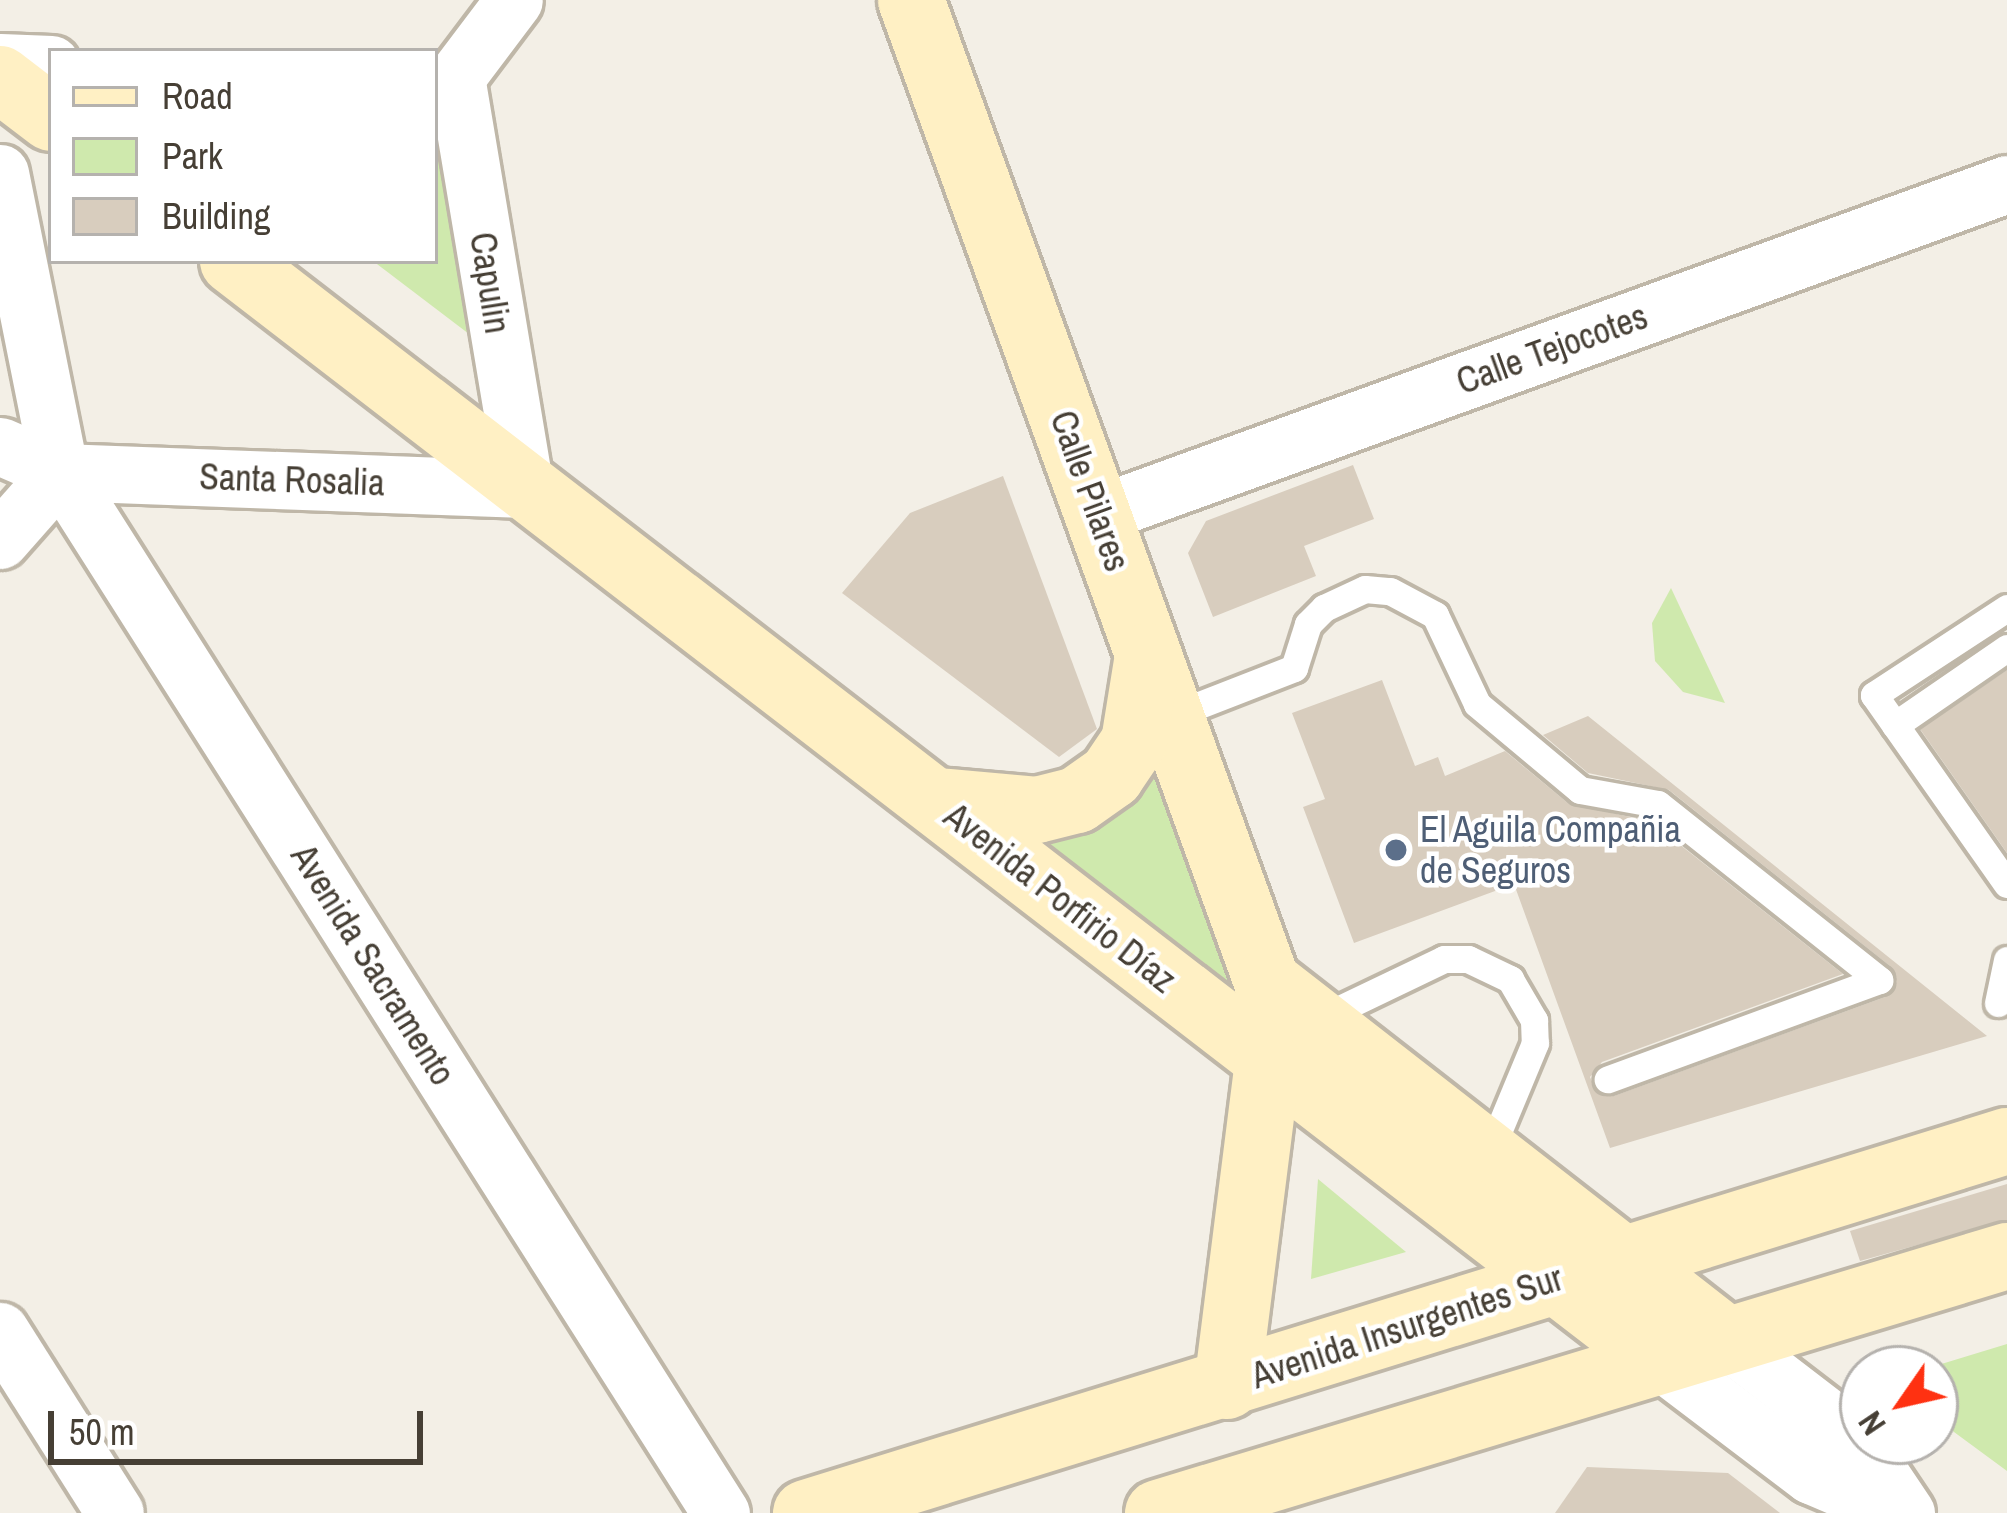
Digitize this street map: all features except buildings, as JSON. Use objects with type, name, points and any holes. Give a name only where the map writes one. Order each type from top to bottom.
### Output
[{"type":"street","name":"Capulin","points":[[514,0],[446,77],[525,489]]},
{"type":"street","name":"Calle Pilares","points":[[911,0],[1283,1022]]},
{"type":"street","points":[[0,62],[48,64]]},
{"type":"street","points":[[0,79],[48,116]]},
{"type":"street","points":[[0,173],[60,472]]},
{"type":"street","name":"Calle Tejocotes","points":[[1098,514],[2007,184]]},
{"type":"street","name":"Avenida Porfirio Díaz","points":[[237,264],[938,801],[1488,1156],[1858,1440],[1903,1513]]},
{"type":"street","points":[[0,446],[60,472]]},
{"type":"street","points":[[0,540],[60,472]]},
{"type":"street","name":"Santa Rosalia","points":[[60,472],[525,489]]},
{"type":"street","name":"Avenida Sacramento","points":[[60,472],[721,1513]]},
{"type":"street","points":[[938,801],[1036,810],[1077,800],[1111,776],[1134,742],[1149,646]]},
{"type":"street","points":[[1227,1386],[1283,1022]]},
{"type":"street","name":"Avenida Porfirio Díaz","points":[[1283,1022],[1553,1280],[1811,1475],[1903,1513]]},
{"type":"street","name":"Avenida Insurgentes Sur","points":[[806,1513],[2007,1142]]},
{"type":"street","points":[[1158,1513],[2007,1256]]},
{"type":"street","points":[[0,1331],[115,1513]]},
{"type":"lane","points":[[1171,716],[1294,668],[1308,624],[1324,608],[1365,590],[1390,591],[1435,615],[1478,704],[1580,790],[1658,804],[1879,980],[1607,1079]]},
{"type":"lane","points":[[2007,608],[1874,695],[2007,884]]},
{"type":"lane","points":[[1894,725],[2007,648]]},
{"type":"lane","points":[[1283,1022],[1444,959],[1468,959],[1510,979],[1534,1020],[1535,1043],[1488,1156]]},
{"type":"lane","points":[[1998,1003],[2007,960]]},
{"type":"green space","points":[[438,141],[473,337],[377,264],[438,264]]},
{"type":"green space","points":[[1671,588],[1725,703],[1683,692],[1655,661],[1652,623]]},
{"type":"green space","points":[[1153,758],[1243,997],[1044,842],[1082,831]]},
{"type":"green space","points":[[1318,1179],[1406,1252],[1311,1279]]},
{"type":"green space","points":[[2007,1344],[2007,1471],[1959,1436],[1959,1359]]},
{"type":"place","name":"El Aguila Compañia de Seguros","points":[[1396,850]]}]
